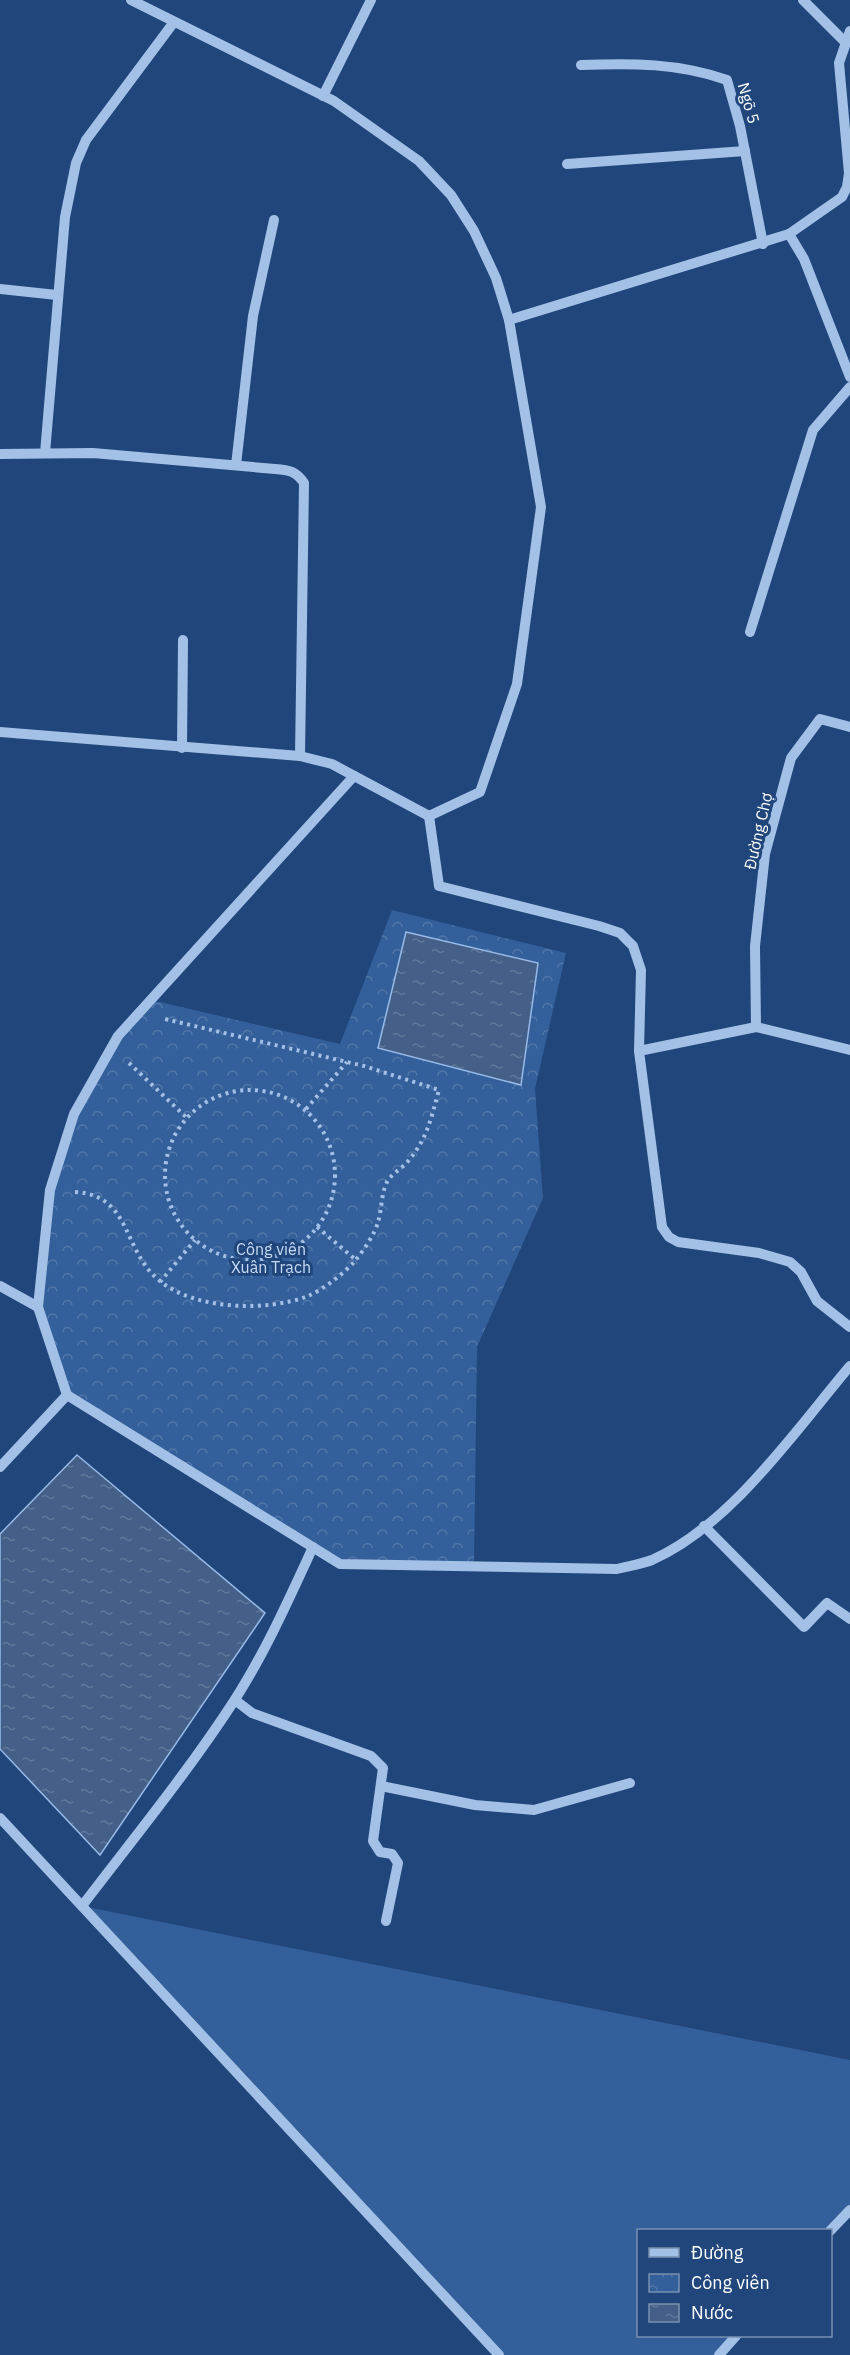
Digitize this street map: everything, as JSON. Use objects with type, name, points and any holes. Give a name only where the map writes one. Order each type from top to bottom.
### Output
[{"type":"street","points":[[131,0],[323,96],[419,161],[451,195],[474,231],[496,278],[509,320],[541,507],[517,684],[480,792],[429,816]]},
{"type":"street","points":[[323,96],[371,0]]},
{"type":"street","points":[[509,320],[763,244],[789,234],[842,197],[847,187],[849,172],[839,63],[848,36],[803,0]]},
{"type":"street","points":[[45,453],[65,217],[76,163],[86,140],[174,22]]},
{"type":"street","name":"Ngõ 5","points":[[581,65],[672,66],[700,70],[728,80],[745,151],[763,244]]},
{"type":"street","points":[[567,164],[745,151]]},
{"type":"street","points":[[236,465],[253,316],[274,219]]},
{"type":"street","points":[[789,234],[804,260],[850,377]]},
{"type":"street","points":[[0,289],[57,295]]},
{"type":"street","points":[[750,632],[813,430],[850,387]]},
{"type":"street","points":[[0,454],[93,453],[290,470],[298,475],[304,483],[300,756]]},
{"type":"street","points":[[182,748],[183,640]]},
{"type":"street","name":"Đường Chợ","points":[[756,1027],[755,946],[765,854],[791,758],[820,719],[850,727]]},
{"type":"street","points":[[0,732],[300,756],[332,764],[429,816]]},
{"type":"street","points":[[354,776],[118,1036],[74,1113],[50,1190],[38,1307],[67,1395],[340,1564],[617,1569],[651,1560],[679,1546],[722,1514],[850,1366]]},
{"type":"street","points":[[429,816],[439,886],[599,926],[620,933],[633,946],[641,970],[639,1051],[662,1227],[669,1238],[678,1242],[759,1253],[790,1262],[801,1272],[817,1301],[850,1327]]},
{"type":"street","points":[[639,1051],[756,1027],[850,1050]]},
{"type":"street","points":[[0,1286],[38,1307]]},
{"type":"street","points":[[0,1467],[67,1395]]},
{"type":"street","points":[[704,1526],[804,1628],[827,1603],[850,1619]]},
{"type":"street","points":[[82,1906],[171,1790],[235,1700],[280,1617],[313,1547]]},
{"type":"street","points":[[235,1700],[252,1713],[371,1755],[383,1768],[373,1841],[380,1852],[392,1854],[398,1863],[386,1921]]},
{"type":"street","points":[[381,1786],[475,1805],[534,1810],[630,1783]]},
{"type":"street","points":[[0,1818],[499,2355]]},
{"type":"street","points":[[832,2230],[850,2210]]},
{"type":"street","points":[[719,2355],[735,2337]]},
{"type":"path","points":[[50,1190],[92,1193],[114,1208],[140,1259],[160,1282],[197,1300],[260,1307],[309,1296],[356,1260],[378,1224],[387,1181],[407,1163],[427,1135],[439,1090],[347,1062],[139,1013]]},
{"type":"path","points":[[112,1047],[187,1118]]},
{"type":"path","points":[[306,1109],[347,1062]]},
{"type":"path","points":[[253,1089],[281,1095],[306,1109],[324,1132],[334,1158],[336,1187],[327,1214],[310,1237],[286,1253],[259,1260],[231,1259],[205,1248],[184,1230],[170,1206],[164,1179],[167,1151],[179,1126],[199,1106],[224,1093],[253,1089]]},
{"type":"path","points":[[317,1227],[356,1260]]},
{"type":"path","points":[[160,1282],[195,1240]]},
{"type":"green space","name":"Công viên Xuân Trạch","points":[[392,910],[566,953],[535,1089],[543,1198],[477,1347],[474,1566],[340,1564],[67,1395],[38,1307],[50,1190],[74,1114],[118,1036],[151,1000],[340,1044]]},
{"type":"green space","points":[[82,1906],[850,2060],[850,2210],[831,2229],[637,2229],[637,2337],[735,2337],[719,2355],[499,2355]]},
{"type":"water","points":[[406,932],[538,963],[521,1085],[378,1048]]},
{"type":"water","points":[[77,1455],[265,1613],[100,1855],[0,1749],[0,1534]]}]
